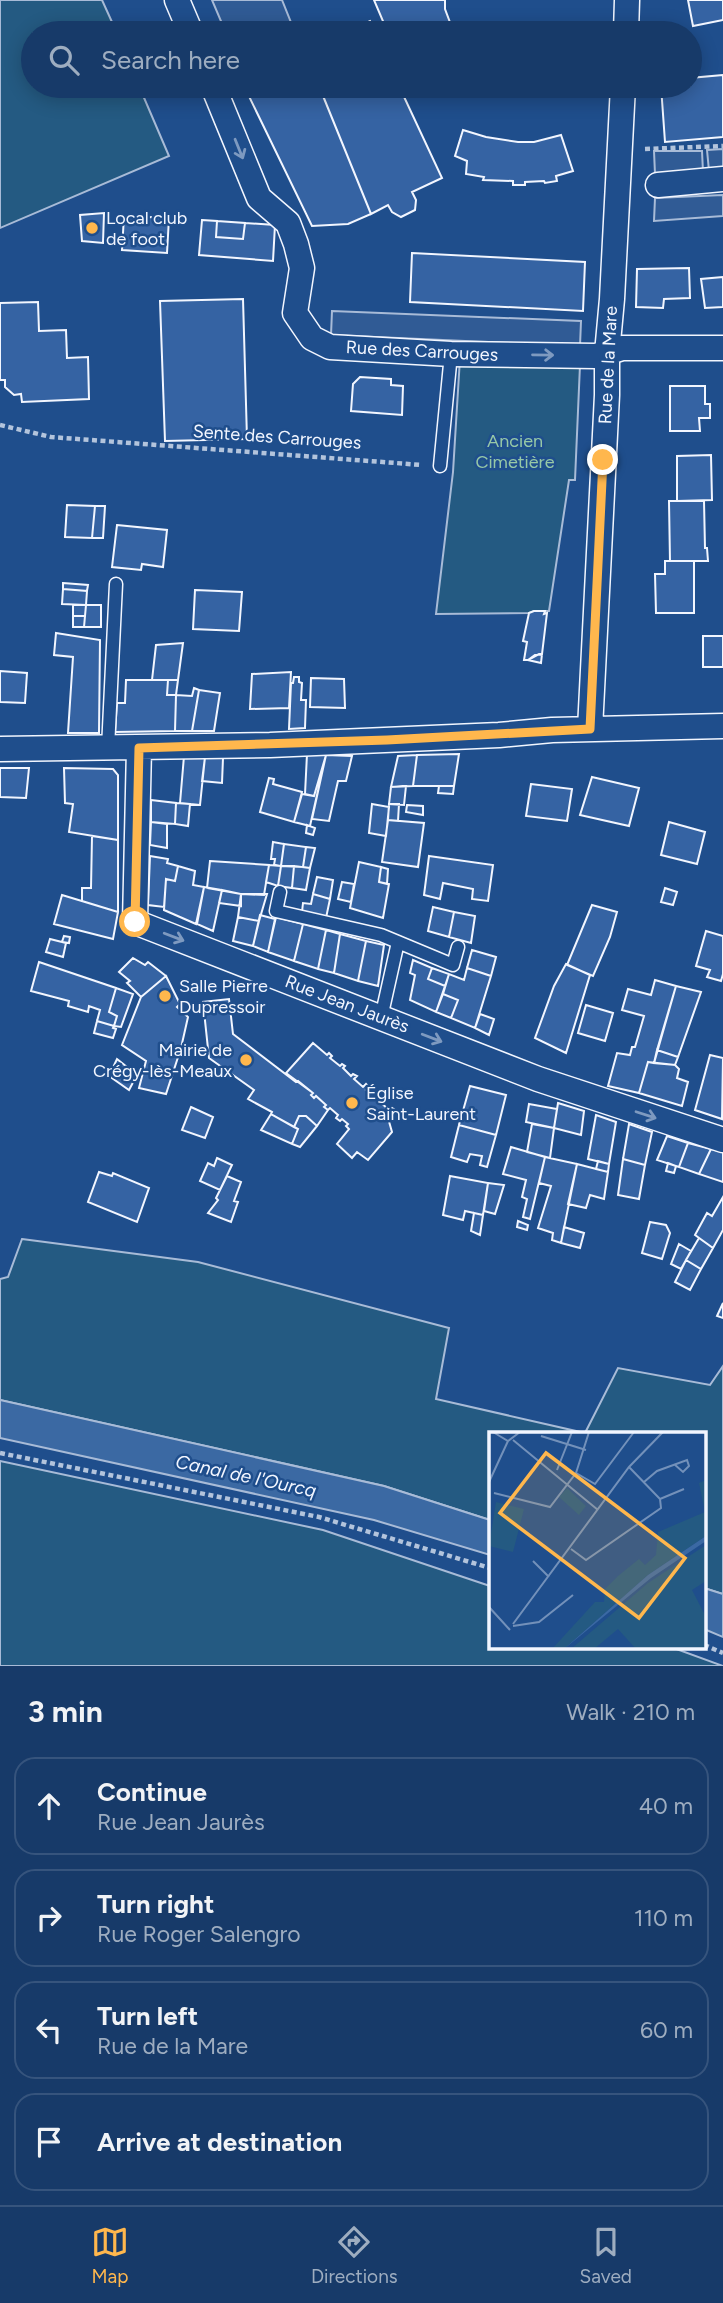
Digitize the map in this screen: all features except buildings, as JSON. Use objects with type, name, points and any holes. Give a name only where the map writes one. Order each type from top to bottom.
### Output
[{"type":"street","points":[[177,0],[186,21]]},
{"type":"street","points":[[626,21],[627,0]]},
{"type":"street","name":"Rue des Carrouges","points":[[218,98],[258,198],[288,223],[302,268],[295,313],[312,338],[330,346],[451,354],[596,356],[622,348],[723,348]]},
{"type":"street","name":"Rue de la Mare","points":[[590,729],[607,353],[622,98]]},
{"type":"street","points":[[658,185],[723,179]]},
{"type":"street","points":[[0,749],[139,748],[401,740],[590,729],[723,726]]},
{"type":"street","name":"Rue Jean Jaurès","points":[[139,748],[135,922],[538,1079],[723,1140]]},
{"type":"lane","points":[[440,467],[451,354]]},
{"type":"lane","points":[[107,748],[116,584]]},
{"type":"lane","points":[[280,892],[276,911],[381,935],[453,965],[458,947]]},
{"type":"lane","points":[[381,1018],[398,942]]},
{"type":"path","points":[[645,149],[723,145]]},
{"type":"path","name":"Sente des Carrouges","points":[[0,425],[51,437],[440,467]]},
{"type":"path","points":[[0,1453],[319,1517],[489,1568]]},
{"type":"path","points":[[706,1646],[723,1653]]},
{"type":"green space","points":[[0,0],[102,0],[112,21],[21,21],[21,98],[144,98],[169,156],[0,228]]},
{"type":"green space","name":"Ancien Cimetière","points":[[460,358],[580,365],[575,480],[569,480],[549,611],[436,614],[453,472]]},
{"type":"green space","points":[[22,1239],[198,1262],[449,1328],[436,1399],[581,1432],[489,1432],[489,1520],[384,1486],[0,1400],[0,1279],[8,1277]]},
{"type":"green space","points":[[723,1366],[723,1594],[706,1589],[706,1432],[586,1432],[618,1368],[710,1385]]},
{"type":"green space","points":[[0,1461],[323,1530],[489,1586],[489,1648],[674,1648],[723,1666],[0,1666]]},
{"type":"shaded area","points":[[212,0],[282,0],[290,21],[221,21]]},
{"type":"shaded area","points":[[723,149],[723,170],[709,171],[707,150]]},
{"type":"shaded area","points":[[654,151],[702,151],[703,172],[655,174]]},
{"type":"shaded area","points":[[723,195],[723,216],[654,221],[655,198]]},
{"type":"shaded area","points":[[332,311],[581,321],[580,346],[331,335]]},
{"type":"water","name":"Canal de l'Ourcq","points":[[0,1400],[384,1486],[489,1520],[489,1555],[374,1520],[0,1438]]},
{"type":"water","points":[[706,1589],[723,1594],[723,1637],[706,1630]]},
{"type":"place","name":"Local club de foot","points":[[92,228]]},
{"type":"place","name":"Salle Pierre Dupressoir","points":[[165,996]]},
{"type":"place","name":"Mairie de Crégy-lès-Meaux","points":[[246,1060]]},
{"type":"place","name":"Église Saint-Laurent","points":[[352,1103]]},
{"type":"route","points":[[135,922],[139,748],[270,745],[590,729],[603,460]]}]
